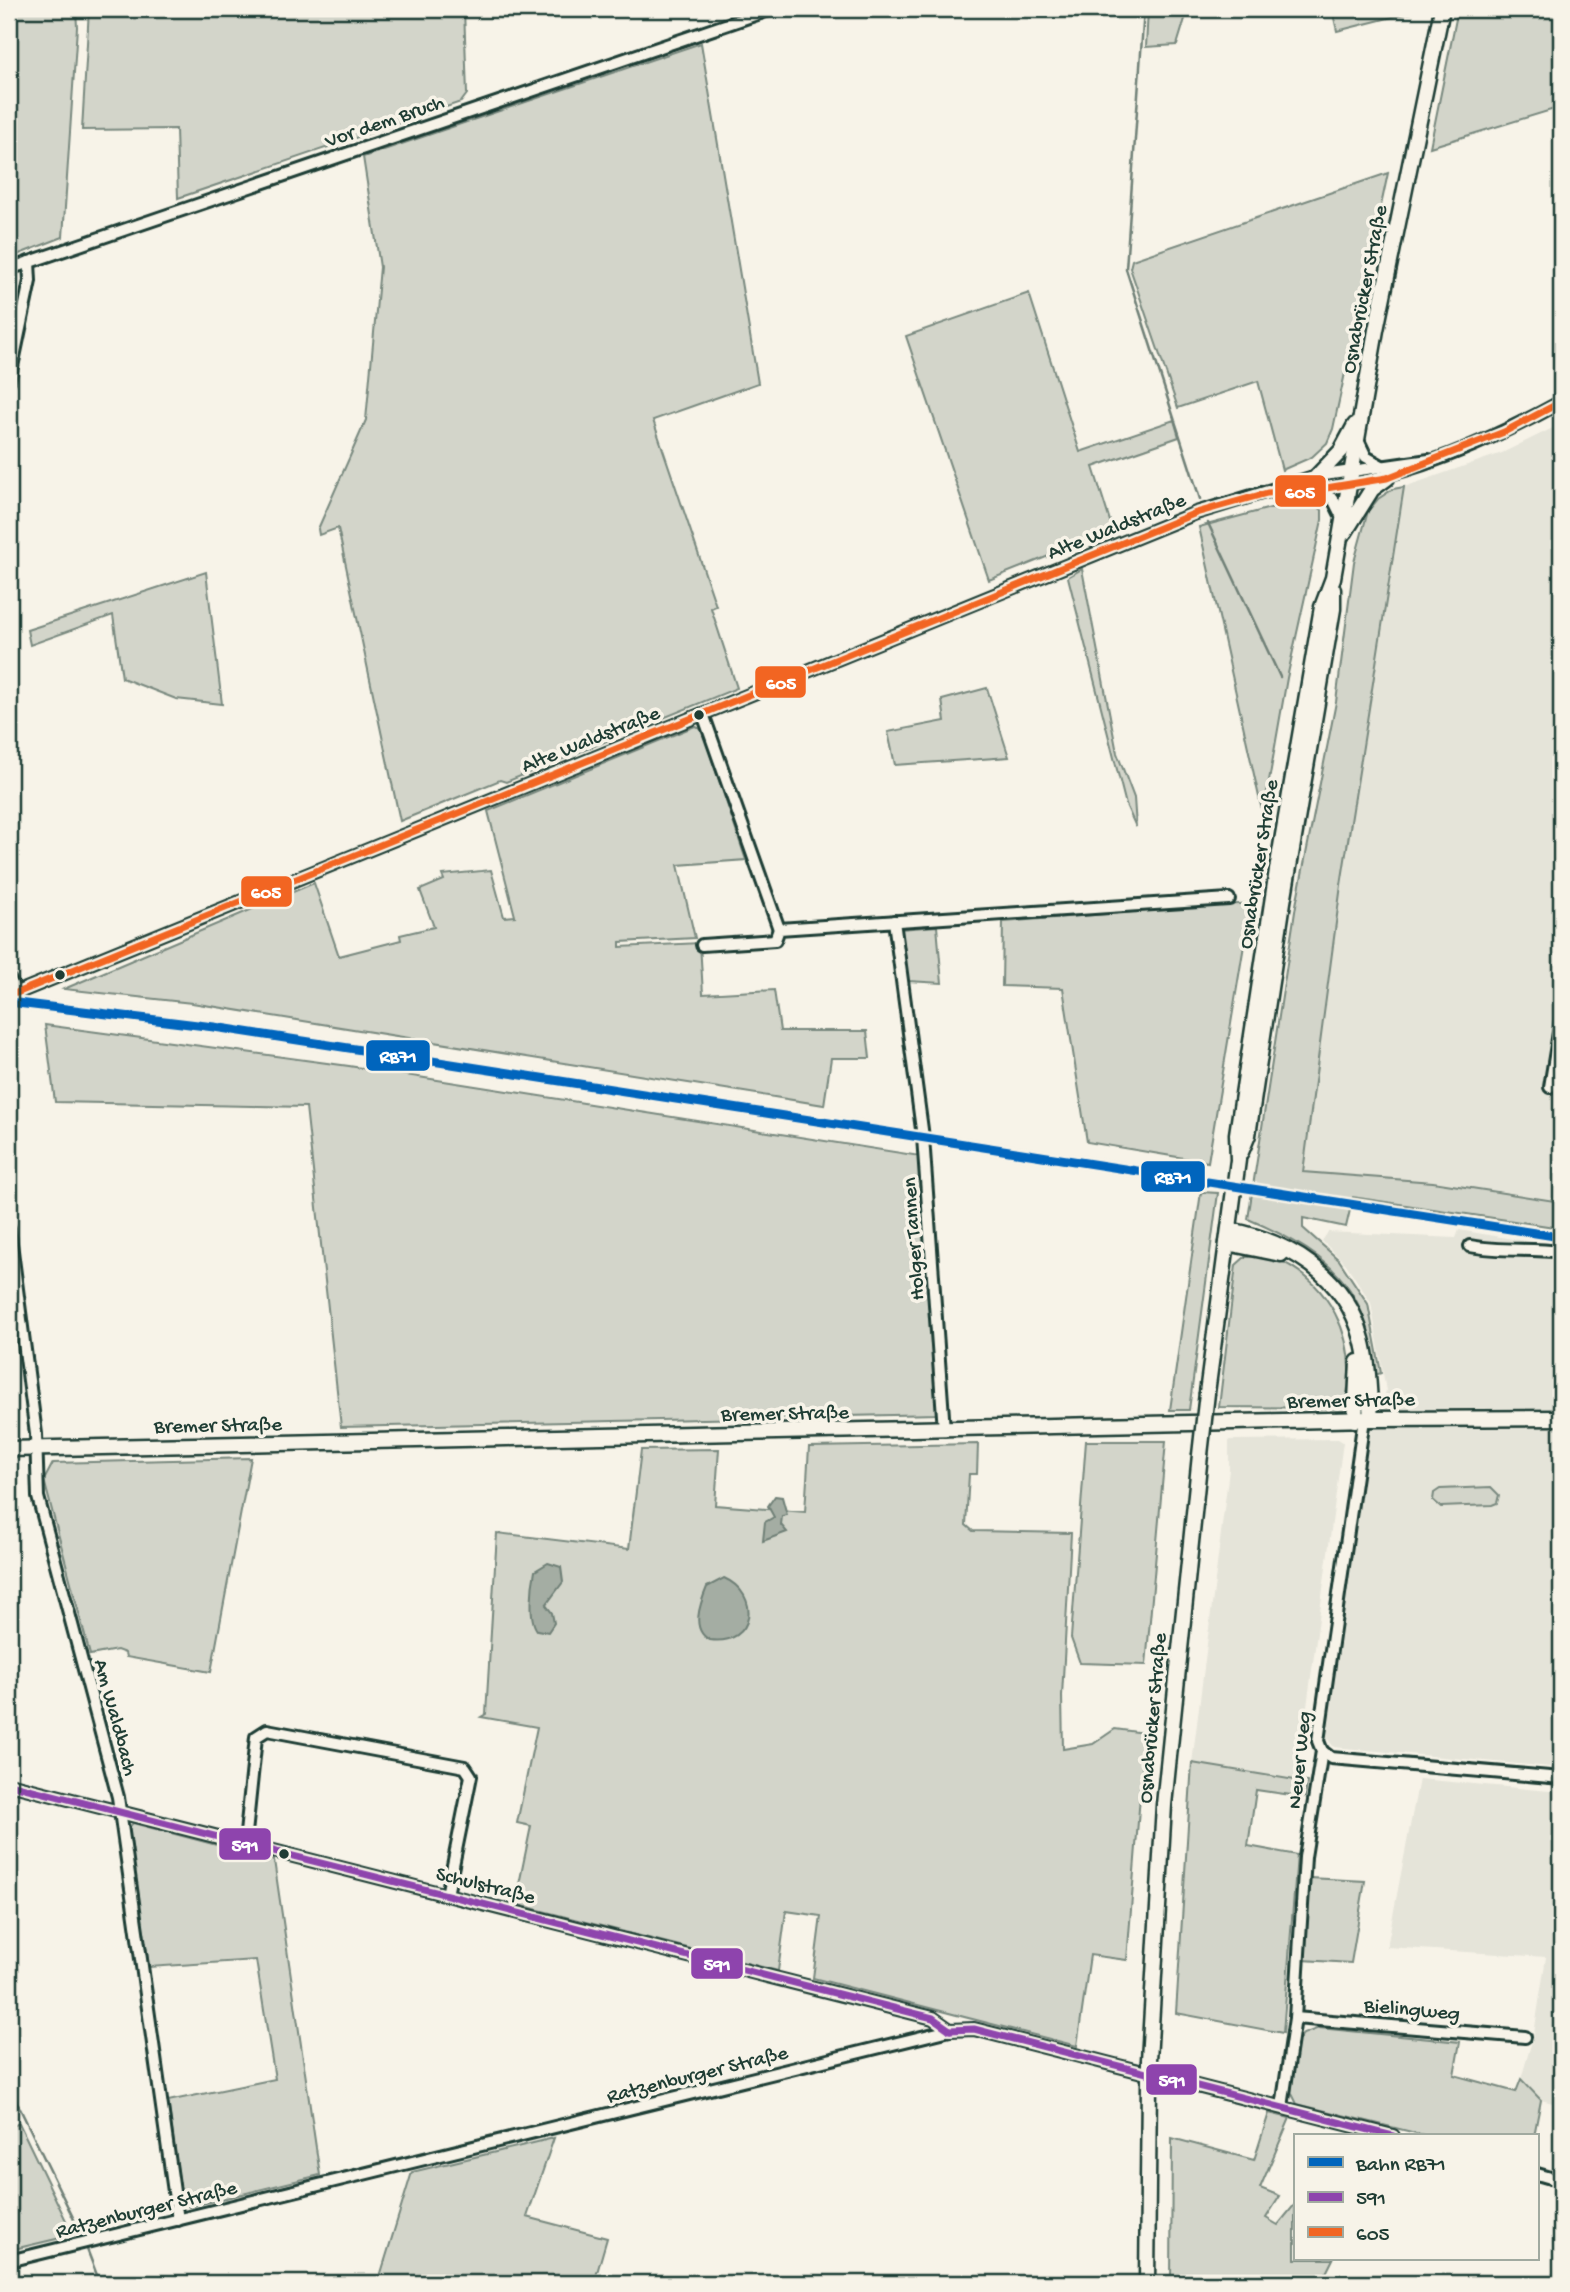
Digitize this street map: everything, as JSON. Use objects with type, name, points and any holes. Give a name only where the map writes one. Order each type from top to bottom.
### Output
[{"type":"main road","name":"Osnabrücker Straße","points":[[1147,2283],[1149,2060],[1164,1805],[1207,1393],[1238,1160],[1248,1135],[1283,902],[1333,609],[1333,578],[1338,546],[1362,411],[1442,9]]},
{"type":"main road","points":[[1316,483],[1341,451],[1362,411]]},
{"type":"main road","points":[[1338,546],[1371,489],[1385,472]]},
{"type":"main road","points":[[1228,1236],[1273,1250],[1300,1263],[1329,1291],[1344,1312],[1356,1339],[1363,1419]]},
{"type":"main road","name":"Bremer Straße","points":[[9,1448],[1363,1419],[1561,1418]]},
{"type":"street","name":"Vor dem Bruch","points":[[9,269],[772,9]]},
{"type":"street","points":[[9,381],[30,281],[29,262]]},
{"type":"street","name":"Alte Waldstraße","points":[[13,994],[1205,510],[1267,493],[1385,472],[1429,460],[1504,432],[1561,402]]},
{"type":"street","points":[[1357,438],[1366,457],[1385,472]]},
{"type":"street","points":[[1316,483],[1333,499],[1343,519]]},
{"type":"street","points":[[702,945],[775,940],[779,929],[703,714]]},
{"type":"street","points":[[779,929],[1229,899]]},
{"type":"street","name":"Holger Tannen","points":[[894,921],[923,1137],[944,1430]]},
{"type":"street","points":[[9,979],[13,994]]},
{"type":"street","points":[[1550,1087],[1561,1020]]},
{"type":"street","name":"Am Waldbach","points":[[9,1228],[36,1448],[38,1497],[120,1812],[178,2220]]},
{"type":"street","points":[[1470,1246],[1495,1251],[1529,1247],[1561,1252]]},
{"type":"street","name":"Neuer Weg","points":[[1282,2107],[1295,2018],[1305,1857],[1322,1751],[1318,1741],[1363,1419]]},
{"type":"street","points":[[246,1843],[256,1737],[261,1732],[267,1730],[465,1767],[471,1776],[447,1895]]},
{"type":"street","points":[[1322,1751],[1331,1758],[1561,1778]]},
{"type":"street","name":"Schulstraße","points":[[9,1784],[933,2018],[950,2030]]},
{"type":"street","name":"Bielingweg","points":[[1295,2018],[1525,2037]]},
{"type":"street","name":"Ratzenburger Straße","points":[[9,2261],[950,2030],[974,2029],[1385,2134]]},
{"type":"street","points":[[1538,2174],[1561,2181]]},
{"type":"shaded area","points":[[9,9],[76,9],[77,27],[63,237],[9,258]]},
{"type":"shaded area","points":[[89,9],[464,9],[467,94],[461,102],[178,198],[176,129],[82,130]]},
{"type":"shaded area","points":[[1148,9],[1188,9],[1177,45],[1146,47]]},
{"type":"shaded area","points":[[1332,9],[1424,9],[1337,31]]},
{"type":"shaded area","points":[[1458,9],[1561,9],[1561,107],[1430,147]]},
{"type":"shaded area","points":[[701,43],[758,383],[653,420],[716,606],[711,608],[737,688],[506,782],[500,780],[400,821],[338,528],[319,535],[318,529],[366,420],[380,267],[363,157]]},
{"type":"shaded area","points":[[1388,173],[1333,429],[1327,443],[1312,457],[1282,470],[1258,381],[1178,408],[1130,268],[1132,260]]},
{"type":"shaded area","points":[[1029,293],[1080,452],[1174,420],[1179,437],[1093,467],[1114,534],[1108,537],[1106,533],[989,580],[906,336]]},
{"type":"shaded area","points":[[1561,424],[1561,1202],[1433,1182],[1303,1172],[1341,885],[1404,487],[1502,453]]},
{"type":"shaded area","points":[[1404,487],[1341,885],[1303,1172],[1433,1182],[1561,1202],[1561,1228],[1353,1197],[1346,1227],[1303,1218],[1303,1228],[1339,1260],[1368,1304],[1381,1373],[1375,1375],[1364,1320],[1357,1301],[1346,1285],[1318,1257],[1284,1236],[1248,1219],[1296,905],[1336,702],[1354,562],[1368,511],[1378,499],[1393,489]]},
{"type":"shaded area","points":[[1313,504],[1322,510],[1322,520],[1287,678],[1263,815],[1199,527],[1278,506]]},
{"type":"shaded area","points":[[1082,569],[1117,753],[1134,798],[1136,827],[1126,805],[1068,577]]},
{"type":"shaded area","points":[[206,572],[222,704],[176,699],[122,678],[113,615],[30,645],[27,630]]},
{"type":"shaded area","points":[[987,688],[1009,757],[895,765],[888,732],[945,721],[942,700]]},
{"type":"shaded area","points":[[695,726],[702,730],[746,860],[678,865],[695,938],[620,942],[620,947],[700,943],[703,994],[774,990],[780,1031],[867,1031],[870,1058],[831,1058],[824,1105],[192,1003],[64,989],[314,883],[339,956],[401,940],[400,935],[434,927],[420,890],[444,880],[442,875],[491,870],[504,917],[515,916],[488,811]]},
{"type":"shaded area","points":[[1251,903],[1208,1162],[1087,1142],[1063,988],[1002,986],[1003,922]]},
{"type":"shaded area","points":[[937,926],[942,983],[908,981],[900,929]]},
{"type":"shaded area","points":[[45,1025],[349,1066],[920,1156],[938,1414],[341,1427],[306,1107],[55,1102]]},
{"type":"shaded area","points":[[1201,1192],[1218,1193],[1189,1410],[1170,1410]]},
{"type":"shaded area","points":[[1459,1230],[1561,1247],[1561,1768],[1334,1747],[1326,1737],[1366,1447],[1386,1391],[1371,1303],[1346,1264],[1322,1241],[1328,1232],[1456,1238]]},
{"type":"shaded area","points":[[1270,1256],[1309,1279],[1335,1313],[1348,1355],[1349,1377],[1346,1400],[1335,1408],[1219,1407],[1236,1265],[1245,1257]]},
{"type":"shaded area","points":[[1338,1439],[1343,1442],[1297,1780],[1192,1763],[1229,1470],[1229,1440]]},
{"type":"shaded area","points":[[1086,1441],[1166,1441],[1146,1665],[1080,1663],[1071,1638]]},
{"type":"shaded area","points":[[978,1444],[977,1474],[969,1474],[966,1525],[973,1531],[1071,1533],[1062,1696],[1063,1749],[1093,1744],[1115,1729],[1145,1733],[1127,1960],[1090,1955],[1077,2046],[813,1978],[821,1916],[786,1911],[778,1971],[515,1904],[531,1826],[517,1823],[537,1727],[481,1717],[486,1714],[497,1533],[629,1549],[641,1450],[719,1449],[715,1505],[805,1512],[809,1447]]},
{"type":"shaded area","points":[[251,1458],[211,1672],[126,1657],[125,1653],[117,1650],[90,1655],[44,1480],[53,1463]]},
{"type":"shaded area","points":[[1491,1487],[1499,1495],[1497,1503],[1492,1505],[1441,1507],[1433,1500],[1434,1493],[1440,1489]]},
{"type":"shaded area","points":[[775,1496],[782,1497],[787,1515],[782,1516],[781,1525],[787,1532],[763,1541],[765,1522],[774,1517],[768,1506]]},
{"type":"shaded area","points":[[548,1563],[561,1567],[563,1582],[546,1605],[552,1613],[554,1623],[548,1632],[537,1630],[534,1625],[532,1602],[535,1571]]},
{"type":"shaded area","points":[[724,1578],[744,1595],[748,1617],[737,1635],[725,1640],[710,1640],[700,1630],[698,1616],[707,1587]]},
{"type":"shaded area","points":[[1192,1763],[1307,1782],[1305,1797],[1256,1790],[1248,1846],[1297,1855],[1283,2033],[1176,2013]]},
{"type":"shaded area","points":[[1419,1779],[1561,1792],[1561,2105],[1541,2100],[1521,2079],[1534,2034],[1546,1957],[1387,1947]]},
{"type":"shaded area","points":[[133,1823],[274,1860],[320,2175],[189,2207],[182,2202],[168,2101],[275,2079],[256,1960],[149,1967],[128,1828]]},
{"type":"shaded area","points":[[1309,1878],[1365,1881],[1351,1963],[1303,1960]]},
{"type":"shaded area","points":[[1319,2028],[1460,2042],[1454,2075],[1516,2092],[1521,2079],[1541,2100],[1534,2134],[1420,2134],[1297,2104],[1291,2092],[1298,2041],[1303,2034]]},
{"type":"shaded area","points":[[1269,2113],[1290,2118],[1260,2188],[1280,2196],[1266,2218],[1278,2225],[1294,2205],[1294,2260],[1332,2260],[1321,2283],[1171,2283],[1172,2138],[1254,2160]]},
{"type":"shaded area","points":[[19,2123],[73,2235],[14,2249],[9,2238],[9,2128]]},
{"type":"shaded area","points":[[554,2138],[527,2217],[607,2238],[594,2283],[378,2283],[412,2172]]},
{"type":"waterway","points":[[1144,9],[1126,269],[1200,499]]},
{"type":"waterway","points":[[1208,523],[1280,677]]},
{"type":"waterway","points":[[9,2086],[83,2238]]},
{"type":"waterway","points":[[85,2244],[100,2283]]},
{"type":"rail line","name":"RB71","points":[[9,1002],[214,1027],[1561,1237]]},
{"type":"transit line","name":"605","points":[[9,996],[1196,513],[1267,493],[1314,490],[1387,478],[1504,432],[1561,402]]},
{"type":"transit line","name":"591","points":[[9,1784],[933,2018],[950,2030]]},
{"type":"transit line","name":"591","points":[[950,2030],[974,2029],[1385,2134]]}]
